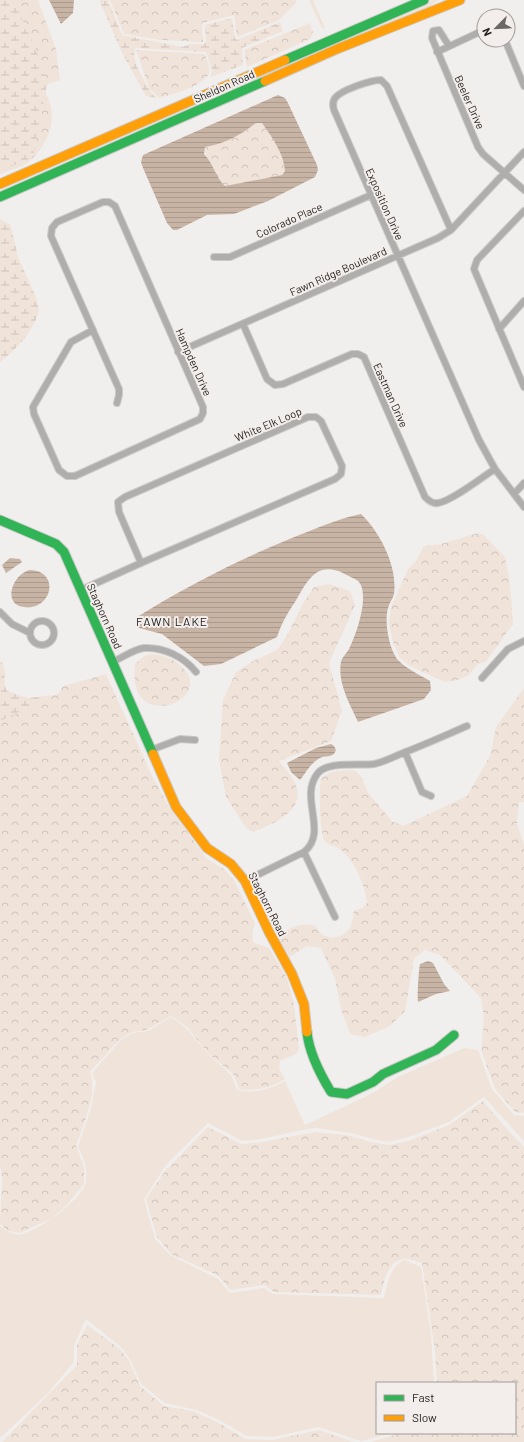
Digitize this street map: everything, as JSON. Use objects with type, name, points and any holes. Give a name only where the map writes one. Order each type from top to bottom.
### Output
[{"type":"main road","name":"Sheldon Road","points":[[0,184],[424,0]]},
{"type":"main road","name":"Sheldon Road","points":[[0,197],[337,49],[460,0]]},
{"type":"main road","name":"Staghorn Road","points":[[0,520],[60,547],[81,590],[176,808],[207,848],[231,864],[245,881],[268,932],[300,991],[304,1004],[308,1045],[324,1081],[332,1092],[347,1094],[373,1082],[383,1074],[436,1050],[454,1035]]},
{"type":"street","name":"Beeler Drive","points":[[448,46],[442,32],[439,30],[433,31],[432,38],[437,52],[478,147],[483,154],[524,190]]},
{"type":"street","points":[[437,52],[476,34]]},
{"type":"street","points":[[508,48],[524,86]]},
{"type":"street","name":"Exposition Drive","points":[[451,230],[387,86],[381,80],[373,80],[339,94],[335,98],[333,104],[397,256],[479,440],[495,469],[524,508]]},
{"type":"street","name":"Fawn Ridge Boulevard","points":[[178,352],[438,238],[451,230],[524,152]]},
{"type":"street","name":"Colorado Place","points":[[214,257],[230,257],[371,195]]},
{"type":"street","name":"Hampden Drive","points":[[93,330],[71,342],[33,407],[34,414],[59,470],[67,476],[74,476],[200,419],[203,413],[203,407],[115,206],[109,202],[103,202],[56,222],[52,228],[51,236],[93,330],[119,389],[117,403]]},
{"type":"street","points":[[524,211],[475,264],[474,274],[524,387]]},
{"type":"street","points":[[499,329],[524,301]]},
{"type":"street","name":"Eastman Drive","points":[[242,324],[267,378],[275,385],[283,384],[352,354],[358,354],[364,357],[429,502],[438,503],[451,498],[495,469]]},
{"type":"street","name":"White Elk Loop","points":[[81,590],[335,480],[341,474],[342,466],[321,421],[316,417],[308,417],[125,497],[118,502],[119,512],[141,563]]},
{"type":"street","points":[[514,494],[524,484]]},
{"type":"street","points":[[0,612],[12,624],[30,633],[35,643],[43,645],[50,642],[54,631],[51,624],[39,621],[33,625],[30,633]]},
{"type":"street","points":[[482,678],[508,649],[524,641]]},
{"type":"street","points":[[112,662],[143,648],[173,653],[191,666],[196,672]]},
{"type":"street","points":[[245,881],[304,852],[311,846],[315,834],[311,794],[312,783],[319,772],[328,767],[380,763],[467,726]]},
{"type":"street","points":[[151,750],[180,739],[195,740]]},
{"type":"street","points":[[405,752],[422,792],[431,796]]},
{"type":"street","points":[[304,852],[335,917]]},
{"type":"green space","points":[[0,0],[38,0],[56,49],[60,80],[48,84],[45,92],[49,101],[52,119],[47,137],[38,153],[28,162],[0,174]]},
{"type":"green space","points":[[0,0],[12,0],[15,3],[36,49],[44,71],[46,89],[33,157],[0,171]]},
{"type":"green space","points":[[99,0],[108,0],[122,35],[183,47],[189,44],[204,44],[206,42],[205,25],[232,18],[235,38],[237,40],[280,22],[283,31],[242,48],[243,65],[210,77],[212,70],[206,52],[135,48],[135,60],[141,75],[157,99],[146,96],[122,53]]},
{"type":"green space","points":[[110,0],[296,0],[296,3],[279,20],[237,37],[234,15],[202,23],[203,42],[160,40],[124,34]]},
{"type":"green space","points":[[309,0],[313,0],[325,28],[324,29],[322,28]]},
{"type":"green space","points":[[432,0],[439,0],[421,12],[348,38]]},
{"type":"green space","points":[[310,23],[313,33],[310,39],[247,67],[244,50]]},
{"type":"green space","points":[[136,50],[205,54],[209,66],[209,73],[202,82],[179,92],[159,98],[149,88]]},
{"type":"green space","points":[[256,123],[262,123],[273,140],[280,152],[285,171],[282,175],[225,186],[212,168],[205,151],[205,147],[218,144],[232,138]]},
{"type":"green space","points":[[0,219],[10,225],[18,257],[36,297],[39,310],[37,318],[24,339],[0,362]]},
{"type":"green space","points":[[478,533],[484,535],[505,557],[510,583],[513,624],[486,662],[478,664],[469,675],[458,680],[445,682],[410,666],[400,658],[393,642],[389,624],[391,607],[408,569],[415,562],[424,546],[441,544]]},
{"type":"green space","points":[[329,584],[350,591],[355,605],[329,663],[342,711],[331,741],[279,761],[294,780],[298,793],[297,801],[286,815],[253,832],[246,828],[226,797],[219,759],[223,700],[236,672],[255,660],[277,650],[288,634],[302,605],[314,587]]},
{"type":"green space","points":[[151,654],[169,658],[184,669],[190,681],[188,692],[179,700],[167,705],[154,705],[143,699],[136,686],[135,664],[144,656]]},
{"type":"green space","points":[[0,660],[5,671],[5,687],[7,691],[28,698],[55,695],[0,721]]},
{"type":"green space","points":[[106,674],[152,776],[171,810],[207,859],[224,869],[234,880],[255,923],[252,932],[253,942],[269,948],[287,978],[294,1005],[299,1049],[296,1054],[280,1061],[279,1068],[285,1079],[263,1088],[245,1090],[239,1089],[234,1075],[209,1054],[186,1026],[171,1016],[146,1030],[133,1032],[120,1039],[90,1072],[92,1081],[91,1100],[76,1146],[84,1167],[84,1184],[66,1206],[52,1218],[20,1233],[8,1231],[0,1224],[2,1177],[0,1165],[0,721],[59,693],[63,686]]},
{"type":"green space","points":[[524,688],[524,802],[519,802],[517,824],[524,844],[524,1113],[515,1112],[495,1089],[481,1050],[484,1019],[481,998],[440,955],[425,950],[414,959],[405,1011],[390,1026],[365,1037],[350,1034],[341,1009],[335,979],[321,948],[307,946],[290,957],[282,945],[280,936],[287,930],[296,926],[310,925],[315,926],[322,934],[326,936],[340,936],[349,929],[354,911],[362,908],[367,903],[362,881],[355,867],[340,849],[326,843],[324,838],[320,812],[321,779],[330,772],[345,770],[356,771],[361,776],[368,793],[392,821],[403,826],[467,796],[490,756],[496,727]]},
{"type":"green space","points":[[171,1017],[185,1027],[209,1055],[232,1076],[237,1090],[262,1090],[285,1081],[305,1125],[371,1094],[398,1077],[464,1048],[478,1050],[492,1089],[514,1115],[524,1116],[524,1141],[484,1097],[449,1122],[408,1137],[389,1142],[351,1133],[316,1128],[262,1139],[242,1141],[208,1123],[166,1165],[144,1199],[155,1239],[170,1255],[218,1279],[230,1293],[264,1288],[273,1294],[384,1298],[388,1281],[395,1267],[404,1260],[421,1267],[431,1335],[434,1382],[376,1382],[376,1434],[389,1434],[361,1441],[319,1427],[273,1437],[247,1436],[221,1421],[197,1410],[165,1403],[141,1384],[130,1359],[121,1347],[86,1319],[74,1345],[74,1362],[47,1394],[0,1438],[0,1226],[13,1234],[23,1234],[39,1227],[59,1213],[77,1197],[86,1182],[85,1164],[78,1147],[91,1108],[96,1082],[92,1073],[121,1040],[133,1033],[148,1031]]},
{"type":"green space","points":[[483,1101],[524,1147],[524,1442],[370,1442],[398,1434],[516,1434],[516,1382],[437,1382],[435,1351],[422,1263],[403,1259],[393,1264],[387,1273],[381,1295],[274,1292],[264,1285],[230,1290],[219,1276],[171,1254],[157,1237],[146,1199],[165,1171],[208,1127],[241,1144],[262,1142],[315,1132],[348,1135],[370,1142],[389,1145],[408,1141],[449,1125]]},
{"type":"green space","points":[[87,1325],[120,1349],[129,1361],[140,1386],[164,1406],[193,1411],[221,1424],[245,1439],[272,1440],[319,1430],[354,1442],[2,1442],[77,1365],[77,1345]]},
{"type":"shaded area","points":[[49,0],[74,0],[73,13],[61,24]]},
{"type":"shaded area","points":[[278,95],[285,98],[288,103],[318,170],[315,177],[268,201],[234,214],[207,215],[177,230],[173,230],[167,223],[143,168],[141,162],[143,155]],"holes":[[[256,123],[262,123],[280,152],[285,171],[282,175],[225,186],[204,154],[205,147],[226,141]]]},
{"type":"shaded area","points":[[361,514],[375,530],[381,540],[393,573],[395,584],[394,594],[387,614],[388,636],[392,650],[402,664],[430,681],[431,690],[424,699],[358,722],[345,693],[340,670],[341,662],[349,649],[361,616],[363,606],[362,588],[359,582],[343,573],[333,570],[318,572],[308,581],[285,618],[277,637],[221,664],[204,666],[162,634],[139,628],[137,617],[213,574],[292,538],[335,521]]},
{"type":"shaded area","points":[[10,558],[20,559],[22,562],[6,573],[2,565]]},
{"type":"shaded area","points":[[30,570],[40,572],[46,577],[49,583],[49,590],[41,603],[34,607],[24,607],[17,605],[13,601],[11,595],[14,583],[18,577]]},
{"type":"shaded area","points":[[331,744],[336,750],[334,754],[322,757],[315,761],[300,780],[291,772],[287,763],[316,748]]},
{"type":"shaded area","points":[[428,961],[433,963],[444,984],[450,991],[436,994],[418,1002],[420,964]]},
{"type":"traffic: fast","points":[[285,60],[424,0]]},
{"type":"traffic: fast","points":[[0,197],[265,81]]},
{"type":"traffic: fast","points":[[0,520],[56,544],[64,552],[153,754]]},
{"type":"traffic: fast","points":[[307,1032],[310,1048],[331,1092],[347,1094],[373,1082],[383,1074],[436,1050],[454,1035]]},
{"type":"traffic: slow","points":[[265,81],[337,49],[460,0]]},
{"type":"traffic: slow","points":[[0,184],[285,60]]},
{"type":"traffic: slow","points":[[153,754],[176,807],[207,848],[231,864],[245,881],[269,932],[292,974],[304,1004],[307,1032]]},
{"type":"district","name":"FAWN LAKE","points":[[172,621]]}]
